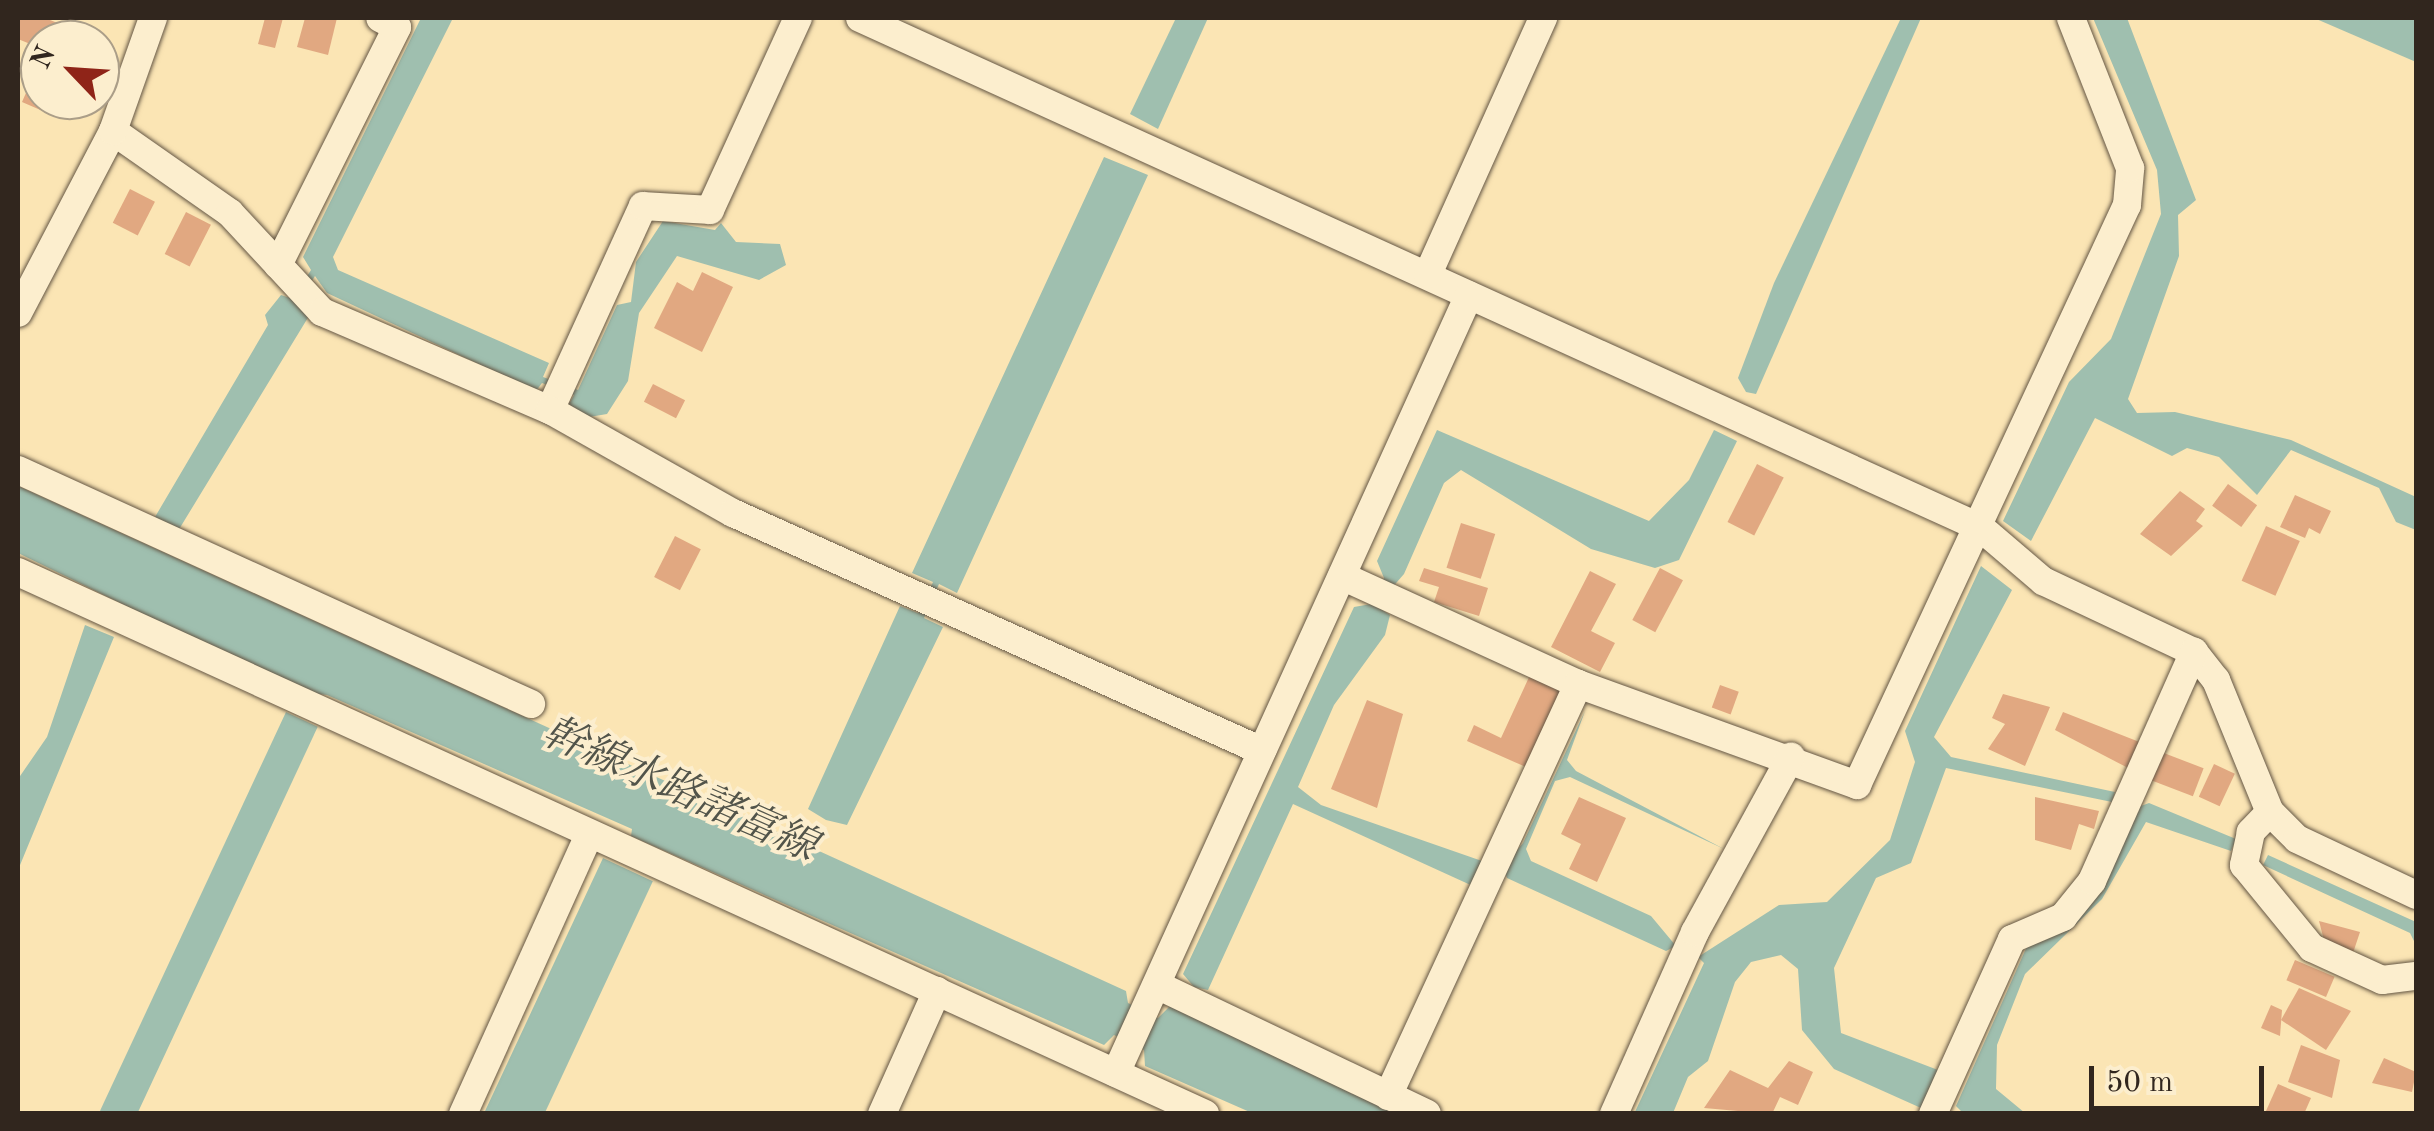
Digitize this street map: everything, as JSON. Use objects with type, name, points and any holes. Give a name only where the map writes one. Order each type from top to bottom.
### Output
[{"type":"street","points":[[18,313],[114,131],[153,18]]},
{"type":"street","points":[[278,264],[397,27],[380,18]]},
{"type":"street","points":[[557,394],[644,206],[710,210],[798,18]]},
{"type":"street","points":[[860,18],[1981,528],[2044,581],[2194,652],[2216,680],[2270,812],[2298,839],[2416,896]]},
{"type":"street","points":[[1428,274],[1543,18]]},
{"type":"street","points":[[1342,576],[1578,684],[1791,757],[1858,785],[1981,528],[2127,205],[2130,168],[2071,18]]},
{"type":"street","points":[[114,131],[230,212],[322,312],[557,394],[733,514],[1262,752]]},
{"type":"street","points":[[1122,1062],[1469,295]]},
{"type":"street","points":[[18,470],[531,704]]},
{"type":"street","points":[[18,572],[938,991],[1122,1062],[1205,1114]]},
{"type":"street","points":[[1933,1114],[2012,939],[2064,917],[2092,881],[2194,652]]},
{"type":"street","points":[[1388,1096],[1578,684]]},
{"type":"street","points":[[1614,1114],[1695,932],[1791,757]]},
{"type":"street","points":[[2270,812],[2251,832],[2244,865],[2312,948],[2382,980],[2416,976]]},
{"type":"street","points":[[462,1114],[589,835]]},
{"type":"street","points":[[882,1114],[938,991]]},
{"type":"street","points":[[1152,995],[1427,1114]]},
{"type":"water","points":[[421,18],[453,18],[333,257],[338,270],[549,363],[543,377],[578,390],[617,305],[631,302],[636,262],[663,221],[715,230],[721,223],[736,242],[780,244],[786,265],[759,280],[677,256],[639,313],[628,381],[607,414],[589,417],[568,406],[574,395],[542,383],[536,391],[327,293],[315,276],[297,304],[309,316],[178,531],[155,517],[268,325],[265,315],[281,295],[293,299],[311,270],[303,257]]},
{"type":"water","points":[[1176,18],[1208,18],[1158,129],[1130,114]]},
{"type":"water","points":[[1901,18],[1921,18],[1756,394],[1746,392],[1738,378],[1774,283]]},
{"type":"water","points":[[2093,18],[2127,18],[2196,200],[2178,215],[2179,256],[2128,399],[2137,413],[2175,412],[2291,440],[2416,497],[2416,530],[2396,522],[2379,488],[2291,450],[2257,495],[2219,457],[2187,448],[2172,456],[2095,418],[2031,541],[2003,521],[2069,382],[2111,339],[2161,214],[2157,170]]},
{"type":"water","points":[[2314,18],[2416,18],[2416,62]]},
{"type":"water","points":[[1104,157],[1148,175],[957,593],[939,584],[924,618],[943,627],[847,825],[826,820],[808,809],[900,606],[918,613],[933,582],[912,573]]},
{"type":"water","points":[[1437,430],[1649,521],[1689,480],[1714,430],[1737,441],[1679,560],[1655,568],[1591,549],[1461,470],[1444,483],[1404,574],[1376,606],[1390,615],[1385,635],[1334,705],[1298,787],[1321,805],[1482,861],[1475,887],[1293,804],[1208,990],[1194,987],[1183,974],[1354,607],[1371,604],[1384,578],[1377,561]]},
{"type":"water","name":"幹線水路諸富線","points":[[18,486],[1126,991],[1128,1003],[1158,1018],[1172,1004],[1406,1113],[1252,1113],[1145,1066],[1144,1050],[1114,1035],[1104,1045],[631,836],[632,829],[327,695],[302,692],[18,553]]},
{"type":"water","points":[[1981,566],[2012,590],[1934,737],[1951,757],[2115,792],[2112,802],[1946,768],[1911,863],[1876,878],[1834,968],[1841,1033],[1938,1070],[1932,1091],[1921,1108],[1834,1069],[1802,1030],[1798,969],[1781,955],[1751,962],[1735,982],[1708,1061],[1688,1077],[1673,1113],[1634,1114],[1704,963],[1698,957],[1779,905],[1827,902],[1890,840],[1915,762],[1905,731]]},
{"type":"water","points":[[85,625],[114,637],[18,870],[18,779],[47,737]]},
{"type":"water","points":[[1585,711],[1567,760],[1576,771],[1724,849],[1570,777],[1555,781],[1526,849],[1531,861],[1651,916],[1676,946],[1666,951],[1507,878],[1503,867],[1523,843]]},
{"type":"water","points":[[286,712],[318,727],[137,1114],[100,1111]]},
{"type":"water","points":[[2149,803],[2236,839],[2231,851],[2146,822],[2102,899],[2025,974],[1997,1045],[1996,1089],[2025,1113],[1963,1113],[1956,1106],[2028,944],[2133,809]]},
{"type":"water","points":[[2268,855],[2416,922],[2416,945],[2410,933],[2263,865]]},
{"type":"water","points":[[603,858],[653,881],[544,1114],[484,1113]]},
{"type":"building","points":[[18,18],[50,20],[20,20],[18,39]]},
{"type":"building","points":[[265,18],[283,18],[275,48],[258,44]]},
{"type":"building","points":[[305,18],[337,18],[328,55],[297,47]]},
{"type":"building","points":[[130,189],[155,202],[138,236],[113,223]]},
{"type":"building","points":[[186,212],[211,225],[190,267],[165,254]]},
{"type":"building","points":[[702,272],[733,287],[702,352],[654,328],[677,282],[693,291]]},
{"type":"building","points":[[653,384],[685,400],[676,418],[644,402]]},
{"type":"building","points":[[1757,464],[1784,478],[1754,536],[1727,522]]},
{"type":"building","points":[[2228,484],[2257,505],[2241,527],[2212,506]]},
{"type":"building","points":[[2180,491],[2205,509],[2196,521],[2203,526],[2171,556],[2140,534]]},
{"type":"building","points":[[2295,495],[2331,511],[2320,534],[2309,528],[2305,538],[2280,527]]},
{"type":"building","points":[[1461,523],[1495,534],[1481,579],[1446,568]]},
{"type":"building","points":[[2266,526],[2300,541],[2275,596],[2242,581]]},
{"type":"building","points":[[675,536],[701,549],[680,590],[654,577]]},
{"type":"building","points":[[1424,568],[1488,588],[1479,616],[1434,602],[1439,587],[1419,581]]},
{"type":"building","points":[[1660,568],[1683,580],[1655,632],[1632,620]]},
{"type":"building","points":[[1590,571],[1616,584],[1591,631],[1615,643],[1600,672],[1551,647]]},
{"type":"building","points":[[1530,675],[1564,691],[1528,768],[1467,741],[1474,725],[1501,738]]},
{"type":"building","points":[[1720,685],[1739,692],[1731,714],[1712,708]]},
{"type":"building","points":[[2003,694],[2050,707],[2025,766],[1988,749],[2005,724],[1992,718]]},
{"type":"building","points":[[1367,700],[1403,714],[1377,808],[1331,789]]},
{"type":"building","points":[[2063,712],[2142,743],[2130,769],[2055,730]]},
{"type":"building","points":[[2156,750],[2204,768],[2193,796],[2145,778]]},
{"type":"building","points":[[2214,764],[2235,774],[2220,806],[2199,797]]},
{"type":"building","points":[[1579,797],[1626,818],[1597,882],[1569,869],[1581,844],[1561,834]]},
{"type":"building","points":[[2035,797],[2099,811],[2094,829],[2079,824],[2071,850],[2035,840]]},
{"type":"building","points":[[2319,921],[2360,932],[2352,956],[2325,944]]},
{"type":"building","points":[[2295,960],[2335,977],[2326,997],[2286,980]]},
{"type":"building","points":[[2299,988],[2351,1011],[2326,1050],[2281,1020]]},
{"type":"building","points":[[2271,1005],[2282,1010],[2280,1036],[2261,1028]]},
{"type":"building","points":[[2301,1045],[2340,1060],[2332,1098],[2288,1082]]},
{"type":"building","points":[[2384,1058],[2416,1072],[2412,1092],[2372,1083]]},
{"type":"building","points":[[1789,1061],[1813,1072],[1798,1105],[1780,1097],[1772,1114],[1704,1108],[1730,1070],[1768,1088]]},
{"type":"building","points":[[2278,1084],[2311,1098],[2304,1114],[2266,1111]]}]
